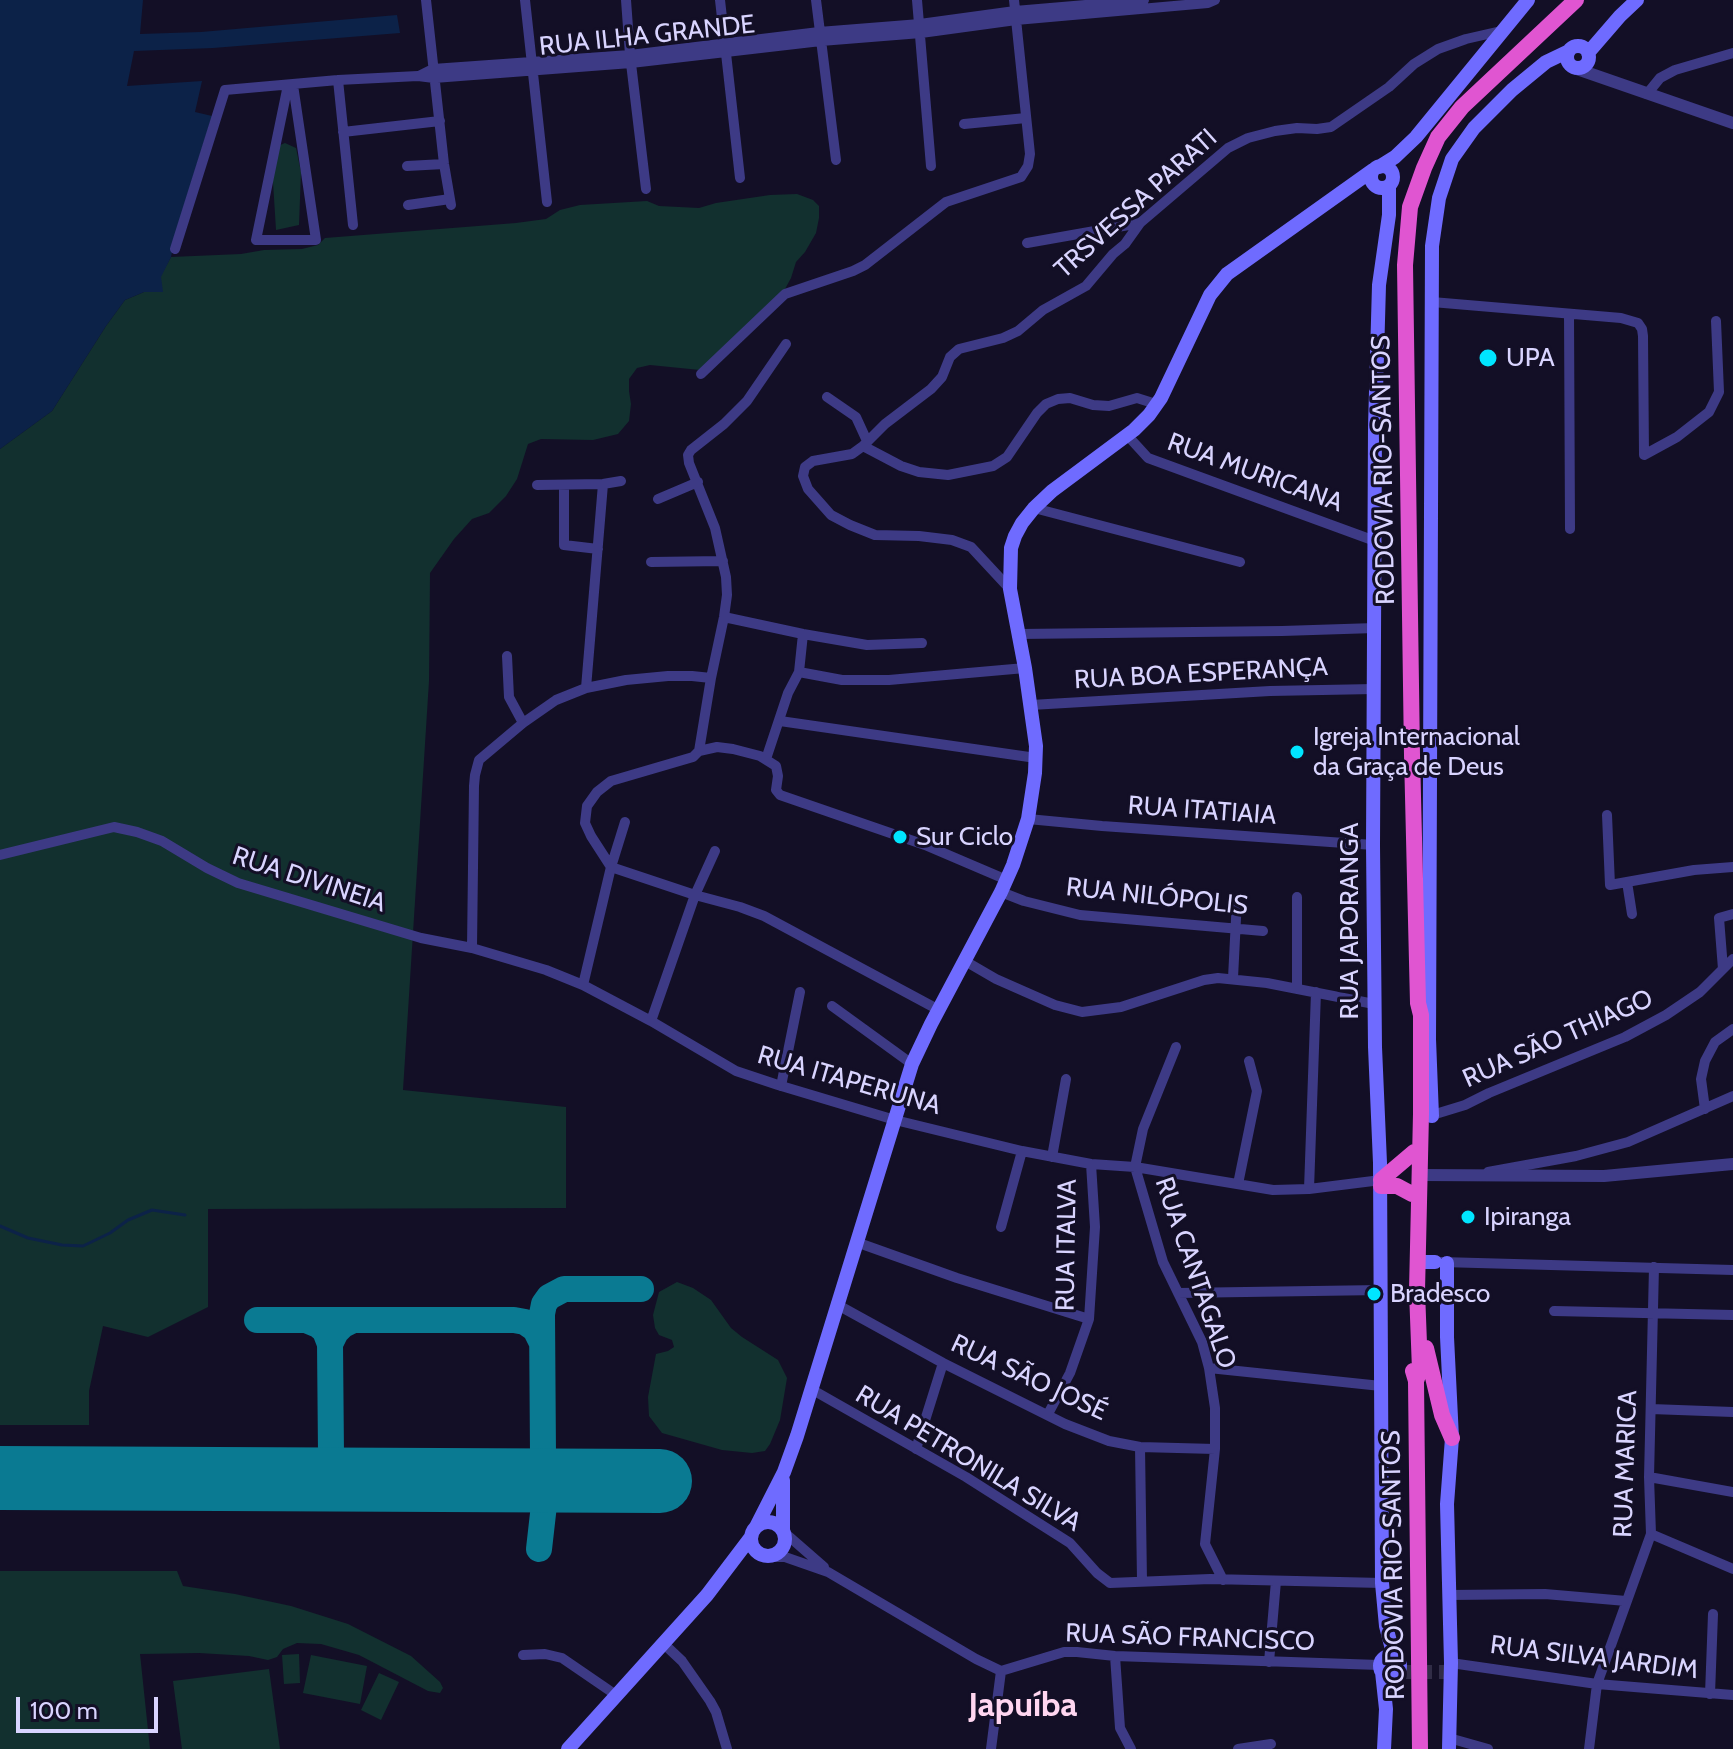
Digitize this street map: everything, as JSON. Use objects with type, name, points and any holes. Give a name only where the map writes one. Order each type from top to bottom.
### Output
[{"type":"highway","name":"RODOVIA RIO-SANTOS","points":[[1420,1749],[1416,1381],[1412,1367],[1412,1194],[1417,1152],[1426,1115],[1418,1003],[1412,755],[1405,265],[1410,207],[1438,137],[1462,107],[1576,0]]},
{"type":"highway","name":"RODOVIA RIO-SANTOS","points":[[1416,1381],[1420,1370],[1417,1291],[1431,1262],[1426,1175],[1417,1152],[1413,1016],[1418,1003]]},
{"type":"highway","points":[[1412,1194],[1384,1174],[1417,1152]]},
{"type":"highway","points":[[1418,1315],[1442,1415],[1452,1438]]},
{"type":"main road","points":[[568,1749],[714,1587],[753,1532],[784,1472],[912,1064],[1004,886],[1028,819],[1036,758],[1031,705],[1010,589],[1011,548],[1022,523],[1052,491],[1149,415],[1210,295],[1227,274],[1354,184],[1381,179],[1528,0]]},
{"type":"main road","points":[[1575,68],[1567,61],[1637,0]]},
{"type":"main road","points":[[1426,1115],[1429,1039],[1432,246],[1439,198],[1452,159],[1474,128],[1546,62],[1580,52]]},
{"type":"main road","points":[[1535,70],[1553,65],[1575,68]]},
{"type":"main road","name":"RUA JAPORANGA","points":[[1381,179],[1389,215],[1379,285],[1375,427],[1373,845],[1374,1004],[1384,1174],[1381,1290],[1382,1583],[1386,1626],[1384,1749]]},
{"type":"main road","points":[[1431,1262],[1447,1337],[1452,1438],[1447,1504],[1451,1663],[1449,1744]]},
{"type":"main road","points":[[714,1587],[747,1561],[778,1554],[785,1546],[782,1502],[784,1472]]},
{"type":"main road","points":[[753,1532],[765,1522],[771,1522],[784,1531]]},
{"type":"main road","points":[[753,1532],[753,1548],[766,1556]]},
{"type":"street","points":[[408,205],[451,202],[426,0]]},
{"type":"street","points":[[525,0],[547,202]]},
{"type":"street","points":[[626,0],[646,189]]},
{"type":"street","points":[[720,0],[740,178]]},
{"type":"street","points":[[816,0],[836,160]]},
{"type":"street","points":[[917,0],[931,166]]},
{"type":"street","name":"RUA ILHA GRANDE","points":[[1112,5],[1144,0]]},
{"type":"street","name":"RUA ILHA GRANDE","points":[[175,249],[225,90],[631,59],[820,36],[920,28],[1015,10],[1210,1]]},
{"type":"street","points":[[701,374],[785,294],[865,265],[946,202],[1021,177],[1028,166],[1030,154],[1015,10]]},
{"type":"street","name":"TRSVESSA PARATI","points":[[1010,589],[971,547],[952,540],[875,535],[831,515],[808,489],[803,476],[805,467],[813,461],[852,454],[931,389],[942,377],[950,357],[959,349],[1018,331],[1043,310],[1086,286],[1140,223],[1228,148],[1248,138],[1275,131],[1331,127],[1438,49],[1501,31]]},
{"type":"street","points":[[1580,52],[1618,84]]},
{"type":"street","points":[[1647,94],[1660,78],[1675,70],[1733,53]]},
{"type":"street","points":[[1575,68],[1733,123]]},
{"type":"street","points":[[338,80],[353,225]]},
{"type":"street","points":[[291,85],[316,240],[256,240],[291,85]]},
{"type":"street","points":[[964,124],[1026,118]]},
{"type":"street","points":[[343,132],[440,121]]},
{"type":"street","points":[[407,166],[444,164]]},
{"type":"street","points":[[1027,243],[1140,223]]},
{"type":"street","points":[[1432,302],[1638,323],[1642,329],[1644,455],[1677,437],[1709,412],[1719,392],[1716,321]]},
{"type":"street","points":[[1569,314],[1570,529]]},
{"type":"street","points":[[699,751],[724,617],[726,586],[715,528],[688,455],[747,401],[786,344]]},
{"type":"street","points":[[827,397],[856,417],[865,444],[901,466],[919,472],[948,475],[993,466],[1007,457],[1037,413],[1046,404],[1058,399],[1070,398],[1109,406],[1137,398],[1156,404]]},
{"type":"street","name":"RUA MURICANA","points":[[1127,435],[1148,458],[1375,541]]},
{"type":"street","points":[[537,485],[621,481]]},
{"type":"street","points":[[658,499],[698,482]]},
{"type":"street","points":[[586,688],[603,484]]},
{"type":"street","points":[[564,485],[564,545],[598,549]]},
{"type":"street","points":[[1034,508],[1240,562]]},
{"type":"street","points":[[651,562],[723,561]]},
{"type":"street","points":[[724,617],[867,645],[922,643]]},
{"type":"street","points":[[1019,634],[1375,628]]},
{"type":"street","points":[[803,634],[799,672],[788,693],[766,759],[745,751],[717,747],[611,781],[597,792],[587,806],[585,823],[611,867],[764,916],[939,1010]]},
{"type":"street","points":[[507,656],[509,697],[523,723]]},
{"type":"street","points":[[799,672],[842,680],[889,680],[1025,668]]},
{"type":"street","points":[[472,948],[475,775],[479,760],[556,700],[586,688],[668,676],[711,678]]},
{"type":"street","name":"RUA BOA ESPERANÇA","points":[[1031,705],[1270,691],[1374,689]]},
{"type":"street","points":[[780,721],[1036,758]]},
{"type":"street","name":"RUA NILÓPOLIS","points":[[766,759],[776,766],[776,790],[780,795],[925,845],[1004,886],[1024,901],[1080,915],[1263,931]]},
{"type":"street","points":[[1607,815],[1610,885],[1694,870],[1733,867]]},
{"type":"street","name":"RUA ITATIAIA","points":[[1028,819],[1373,845]]},
{"type":"street","points":[[583,985],[625,822]]},
{"type":"street","name":"RUA DIVINEIA","points":[[0,855],[114,827],[162,841],[238,883],[421,938],[472,948]]},
{"type":"street","points":[[651,1021],[695,895],[715,851]]},
{"type":"street","points":[[1627,882],[1632,914]]},
{"type":"street","points":[[1297,897],[1297,989]]},
{"type":"street","points":[[1233,978],[1237,899]]},
{"type":"street","points":[[1723,969],[1719,918],[1733,914]]},
{"type":"street","name":"RUA ITAPERUNA","points":[[472,948],[546,970],[583,985],[736,1071],[895,1120],[1052,1157],[1273,1190],[1309,1189],[1384,1174]]},
{"type":"street","name":"RUA SÃO THIAGO","points":[[1426,1115],[1465,1105],[1625,1037],[1700,992],[1733,959]]},
{"type":"street","points":[[965,961],[996,979],[1055,1005],[1082,1012],[1121,1007],[1204,980],[1233,978],[1374,1004]]},
{"type":"street","points":[[781,1086],[800,992]]},
{"type":"street","points":[[1309,1189],[1316,992]]},
{"type":"street","points":[[832,1006],[912,1064]]},
{"type":"street","points":[[1705,1109],[1701,1079],[1705,1061],[1715,1042],[1733,1029]]},
{"type":"street","points":[[1135,1167],[1143,1129],[1176,1047]]},
{"type":"street","points":[[1238,1184],[1257,1091],[1249,1061]]},
{"type":"street","points":[[1052,1157],[1066,1079]]},
{"type":"street","points":[[1478,1175],[1576,1156],[1628,1142],[1733,1096]]},
{"type":"street","points":[[1001,1227],[1022,1151]]},
{"type":"street","name":"RUA ITALVA","points":[[1048,1414],[1070,1373],[1089,1319],[1095,1227],[1091,1164]]},
{"type":"street","points":[[1426,1175],[1604,1176],[1733,1164]]},
{"type":"street","name":"RUA CANTAGALO","points":[[1135,1167],[1163,1262],[1202,1342],[1209,1368],[1215,1408],[1215,1449],[1205,1544],[1223,1580]]},
{"type":"street","points":[[856,1242],[957,1278],[1089,1319]]},
{"type":"street","points":[[1431,1262],[1733,1270]]},
{"type":"street","name":"RUA MARICA","points":[[1589,1749],[1597,1684],[1651,1534],[1649,1477],[1654,1267]]},
{"type":"street","points":[[1178,1293],[1381,1290]]},
{"type":"street","name":"RUA SÃO JOSÉ","points":[[836,1304],[943,1363],[1065,1424],[1109,1441],[1140,1447],[1215,1449]]},
{"type":"street","points":[[1554,1311],[1733,1315]]},
{"type":"street","points":[[916,1449],[943,1363]]},
{"type":"street","points":[[1209,1368],[1381,1386]]},
{"type":"street","name":"RUA PETRONILA SILVA","points":[[811,1389],[966,1477],[1070,1543],[1110,1583],[1223,1580],[1382,1583]]},
{"type":"street","points":[[1651,1409],[1733,1412]]},
{"type":"street","points":[[1140,1447],[1142,1581]]},
{"type":"street","points":[[1649,1477],[1733,1492]]},
{"type":"street","points":[[784,1531],[828,1572]]},
{"type":"street","points":[[1651,1534],[1733,1569]]},
{"type":"street","points":[[766,1556],[785,1557],[828,1572],[1001,1671],[991,1749]]},
{"type":"street","points":[[1269,1662],[1276,1581]]},
{"type":"street","points":[[1449,1595],[1545,1594],[1626,1601]]},
{"type":"street","points":[[1710,1694],[1713,1614]]},
{"type":"street","points":[[664,1644],[682,1661],[710,1701],[727,1749]]},
{"type":"street","name":"RUA SÃO FRANCISCO","points":[[1001,1671],[1064,1652],[1386,1666]]},
{"type":"street","points":[[523,1655],[545,1654],[562,1658],[616,1695]]},
{"type":"street","points":[[1115,1656],[1120,1728],[1131,1749]]},
{"type":"street","name":"RUA SILVA JARDIM","points":[[1451,1663],[1597,1684],[1733,1695]]},
{"type":"street","points":[[1238,1749],[1271,1744]]},
{"type":"street","points":[[1449,1744],[1488,1749]]},
{"type":"green space","points":[[285,143],[296,148],[301,172],[299,225],[276,230],[272,166],[278,146]]},
{"type":"green space","points":[[797,194],[819,206],[819,218],[816,233],[796,262],[785,289],[700,370],[650,365],[637,368],[629,379],[629,421],[618,434],[593,440],[541,439],[528,444],[517,479],[506,496],[489,513],[472,519],[430,573],[429,681],[403,1090],[566,1107],[566,1208],[208,1209],[208,1307],[148,1337],[103,1326],[89,1391],[89,1425],[0,1425],[0,449],[52,411],[125,300],[144,292],[160,277],[171,257],[302,249],[318,245],[325,238],[516,223],[546,219],[560,210],[580,205],[647,201],[659,206],[699,208],[770,195]]},
{"type":"green space","points":[[677,1282],[711,1300],[731,1328],[778,1360],[787,1378],[780,1420],[765,1451],[722,1450],[662,1433],[649,1416],[648,1397],[656,1354],[674,1347],[672,1340],[659,1335],[653,1315],[659,1292]]},
{"type":"green space","points":[[0,1571],[177,1571],[183,1586],[291,1606],[348,1624],[411,1656],[443,1688],[440,1693],[428,1691],[359,1655],[321,1644],[297,1643],[268,1660],[199,1653],[140,1654],[150,1749],[0,1749]]},
{"type":"green space","points":[[299,1654],[300,1683],[284,1684],[282,1655]]},
{"type":"green space","points":[[311,1655],[367,1666],[360,1704],[303,1693]]},
{"type":"green space","points":[[269,1669],[280,1749],[182,1749],[173,1681]]},
{"type":"green space","points":[[379,1673],[399,1682],[381,1720],[361,1710]]},
{"type":"water","points":[[0,0],[143,0],[140,34],[201,32],[397,15],[400,33],[134,51],[127,86],[202,81],[195,112],[212,116],[171,257],[161,277],[163,292],[144,292],[125,300],[52,411],[0,449]]},
{"type":"waterway","points":[[0,1226],[28,1238],[83,1246],[152,1210],[185,1215]]},
{"type":"taxiway","points":[[543,1455],[544,1304],[549,1297],[564,1289],[641,1289]]},
{"type":"taxiway","points":[[257,1320],[306,1320]]},
{"type":"taxiway","points":[[330,1344],[325,1331],[306,1320],[353,1320],[336,1332],[330,1344],[331,1454]]},
{"type":"taxiway","points":[[353,1320],[514,1320],[525,1322],[535,1329],[542,1343]]},
{"type":"taxiway","points":[[303,1480],[321,1472],[331,1454],[342,1474],[359,1479]]},
{"type":"taxiway","points":[[518,1480],[534,1473],[543,1455],[548,1470]]},
{"type":"taxiway","points":[[539,1549],[545,1496],[554,1485],[569,1480]]},
{"type":"runway","points":[[0,1478],[660,1481]]},
{"type":"tunnel","points":[[1397,1672],[1451,1672]]},
{"type":"place","name":"UPA","points":[[1488,358]]},
{"type":"place","name":"Igreja Internacional da Graça de Deus","points":[[1297,752]]},
{"type":"place","name":"Sur Ciclo","points":[[900,837]]},
{"type":"place","name":"Ipiranga","points":[[1468,1217]]},
{"type":"place","name":"Bradesco","points":[[1374,1294]]},
{"type":"district","name":"Japuíba","points":[[1023,1706]]}]
